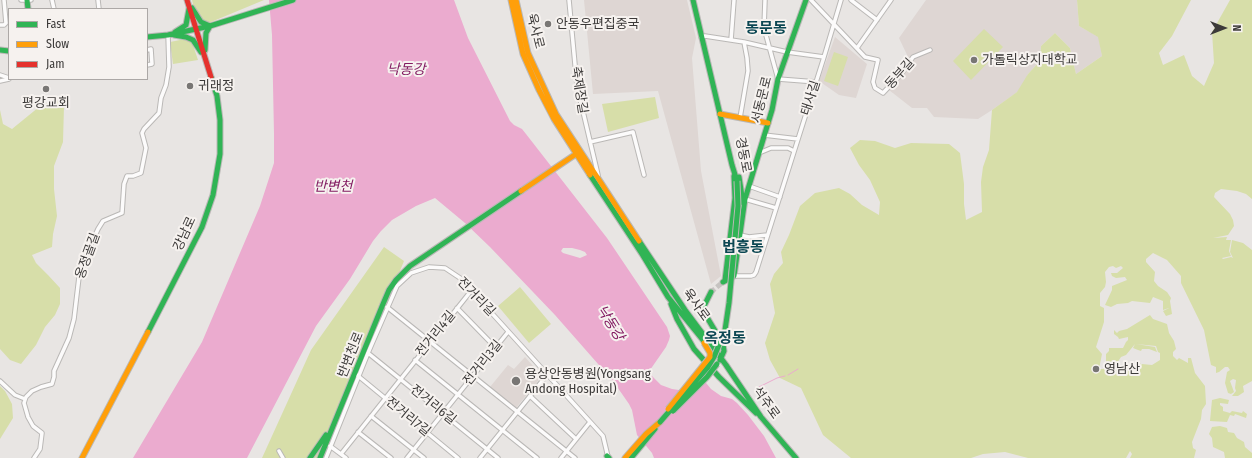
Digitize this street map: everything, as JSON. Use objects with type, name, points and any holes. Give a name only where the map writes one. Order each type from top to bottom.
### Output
[{"type":"street","points":[[0,25],[4,25],[6,23],[4,0]]},
{"type":"street","points":[[21,0],[31,0]]},
{"type":"street","points":[[148,37],[197,30],[293,0]]},
{"type":"street","name":"육사로","points":[[511,0],[523,54],[554,119],[598,178],[685,310],[721,358]]},
{"type":"street","name":"육사로","points":[[516,0],[528,53],[556,114],[596,183],[638,247],[668,298],[704,343],[721,358]]},
{"type":"street","name":"축제장길","points":[[569,0],[577,86],[598,178]]},
{"type":"street","name":"경동로","points":[[660,422],[708,367],[725,330],[737,225],[737,181],[734,164],[693,0]]},
{"type":"street","name":"경동로","points":[[696,0],[703,36]]},
{"type":"street","points":[[731,40],[734,0]]},
{"type":"street","points":[[765,0],[764,28],[778,79],[816,82]]},
{"type":"street","name":"서동문로","points":[[744,208],[745,199],[772,110],[778,79],[806,0]]},
{"type":"street","points":[[811,0],[857,48],[891,0]]},
{"type":"street","name":"태사길","points":[[734,276],[754,275],[780,197],[841,0]]},
{"type":"street","points":[[851,0],[877,20]]},
{"type":"street","points":[[188,1],[201,22],[210,26]]},
{"type":"street","points":[[168,35],[186,25],[189,13],[188,1]]},
{"type":"street","name":"강남로","points":[[82,458],[202,227],[213,195],[220,154],[220,120],[217,96],[188,1]]},
{"type":"street","points":[[204,56],[206,33],[210,26]]},
{"type":"street","points":[[168,35],[190,38],[204,56]]},
{"type":"street","name":"옹정골길","points":[[25,400],[32,391],[41,386],[52,384],[54,371],[69,338],[74,319],[79,277],[89,249],[98,229],[103,222],[122,214],[124,184],[127,176],[133,176],[141,173],[146,148],[142,133],[158,113],[166,84],[169,67],[168,35]]},
{"type":"street","points":[[703,36],[744,42],[787,52],[824,57]]},
{"type":"street","points":[[740,118],[748,71],[744,42]]},
{"type":"street","name":"동부길","points":[[857,48],[866,57],[878,60],[873,82],[875,88],[883,93],[902,73],[914,57],[930,50]]},
{"type":"street","points":[[148,50],[151,49],[152,64],[148,65]]},
{"type":"street","name":"경동로","points":[[722,114],[768,123]]},
{"type":"street","points":[[590,142],[633,132],[644,175]]},
{"type":"street","points":[[764,135],[798,139]]},
{"type":"street","points":[[759,153],[771,148],[788,148],[794,151]]},
{"type":"street","name":"반변천로","points":[[320,458],[357,375],[390,290],[396,280],[410,266],[578,152]]},
{"type":"street","points":[[734,164],[741,184],[744,208],[734,276],[724,282],[735,198],[734,164]]},
{"type":"street","points":[[749,186],[780,197]]},
{"type":"street","points":[[745,199],[776,208]]},
{"type":"street","points":[[740,235],[750,237],[767,235]]},
{"type":"street","name":"전거리길","points":[[326,458],[357,375],[399,283],[411,273],[429,267],[445,268],[460,278],[603,436],[608,457]]},
{"type":"street","name":"전거리4길","points":[[340,454],[471,291]]},
{"type":"street","points":[[624,458],[660,422],[678,408],[721,358],[724,351],[723,344],[705,314],[704,306],[711,292]]},
{"type":"street","points":[[668,298],[677,319],[694,349],[719,377],[761,417]]},
{"type":"street","points":[[388,307],[575,458]]},
{"type":"street","name":"전거리4길","points":[[457,308],[496,348]]},
{"type":"street","name":"전거리3길","points":[[407,458],[508,332]]},
{"type":"street","points":[[631,458],[650,437],[672,402],[710,357],[710,353],[704,343]]},
{"type":"street","name":"전거리6길","points":[[368,353],[498,458]]},
{"type":"street","name":"석주로","points":[[721,358],[761,417],[796,458]]},
{"type":"street","name":"전거리4길","points":[[415,360],[458,394]]},
{"type":"street","name":"전거리7길","points":[[357,375],[458,458]]},
{"type":"street","points":[[480,458],[547,375]]},
{"type":"street","points":[[0,380],[15,395],[25,400],[24,403],[28,417],[33,426],[42,433],[40,449],[34,458]]},
{"type":"street","name":"전거리3길","points":[[458,394],[537,458]]},
{"type":"street","points":[[530,396],[576,439]]},
{"type":"street","points":[[371,416],[424,458]]},
{"type":"street","points":[[310,458],[325,439],[333,421],[337,417]]},
{"type":"street","points":[[561,458],[590,422]]},
{"type":"street","points":[[358,432],[391,458]]},
{"type":"street","points":[[330,446],[346,458]]},
{"type":"street","points":[[280,451],[283,458]]},
{"type":"shaded area","points":[[584,0],[687,0],[696,38],[692,58],[701,171],[721,276],[711,284],[658,91],[593,94]]},
{"type":"shaded area","name":"가톨릭상지대학교","points":[[926,0],[1077,0],[1079,26],[1099,37],[1102,56],[1076,74],[1070,48],[1055,33],[1041,46],[1040,61],[1028,74],[1023,88],[992,110],[978,119],[934,117],[927,108],[912,108],[889,90],[909,59],[899,38]]},
{"type":"shaded area","points":[[835,37],[867,64],[856,98],[839,95],[819,81]]},
{"type":"shaded area","name":"용상안동병원(Yongsang Andong Hospital)","points":[[525,357],[542,376],[516,408],[490,387],[508,365],[514,369]]},
{"type":"green space","points":[[192,0],[264,0],[199,27]]},
{"type":"green space","points":[[1077,0],[1191,0],[1172,36],[1159,53],[1163,65],[1184,55],[1192,76],[1204,86],[1214,63],[1212,32],[1230,0],[1252,0],[1252,199],[1246,194],[1237,191],[1221,189],[1215,193],[1214,197],[1230,214],[1234,226],[1228,235],[1213,238],[1227,237],[1226,240],[1231,240],[1229,251],[1231,256],[1222,258],[1223,259],[1233,258],[1230,252],[1232,240],[1243,243],[1252,250],[1252,381],[1243,386],[1244,392],[1238,396],[1232,396],[1236,391],[1236,380],[1233,379],[1230,381],[1234,392],[1231,394],[1228,393],[1225,383],[1227,372],[1230,370],[1228,367],[1225,367],[1216,373],[1216,367],[1211,365],[1204,330],[1181,283],[1181,276],[1167,260],[1153,253],[1146,259],[1146,262],[1155,272],[1154,281],[1158,286],[1167,292],[1171,298],[1172,314],[1166,316],[1163,311],[1169,308],[1163,310],[1163,301],[1153,297],[1150,303],[1132,301],[1117,304],[1111,307],[1105,305],[1112,290],[1112,286],[1127,280],[1125,277],[1116,278],[1112,276],[1111,273],[1117,273],[1123,268],[1121,266],[1116,268],[1113,266],[1109,267],[1105,272],[1105,287],[1100,293],[1100,306],[1104,308],[1104,322],[1096,347],[1102,354],[1099,369],[1103,369],[1106,366],[1106,354],[1109,351],[1109,348],[1123,348],[1128,340],[1128,337],[1119,339],[1114,334],[1114,330],[1117,333],[1127,329],[1150,315],[1153,319],[1167,324],[1176,349],[1173,352],[1173,356],[1177,360],[1179,358],[1188,363],[1188,358],[1191,358],[1195,373],[1205,386],[1206,404],[1202,410],[1201,419],[1192,442],[1193,448],[1196,450],[1194,458],[1130,458],[1132,454],[1130,451],[1126,458],[1028,458],[1005,452],[983,454],[971,458],[851,458],[823,435],[801,388],[780,378],[770,360],[765,343],[775,313],[770,284],[774,274],[783,263],[781,252],[800,206],[815,193],[839,188],[850,194],[862,205],[879,215],[880,202],[870,180],[859,165],[850,148],[860,140],[875,141],[895,148],[911,143],[949,144],[960,153],[964,184],[966,220],[982,212],[981,182],[983,167],[989,150],[992,110],[1017,92],[1028,74],[1040,61],[1041,46],[1055,33],[1070,48],[1076,74],[1102,56],[1098,37],[1079,26]],"holes":[[[1135,344],[1133,348],[1141,351],[1142,349],[1149,349],[1157,352],[1155,347],[1136,344],[1156,346],[1158,352],[1160,353],[1160,360],[1152,365],[1142,364],[1139,367],[1141,364],[1137,362],[1135,367],[1138,367],[1128,369],[1123,373],[1120,371],[1117,363],[1121,357],[1126,355]]]},
{"type":"green space","points":[[984,29],[1003,47],[971,80],[953,61]]},
{"type":"green space","points":[[189,40],[193,45],[198,60],[173,64],[170,42]]},
{"type":"green space","points":[[834,52],[848,57],[838,86],[824,81]]},
{"type":"green space","points":[[655,97],[659,118],[608,132],[602,104]]},
{"type":"green space","points":[[56,99],[64,106],[63,142],[54,166],[54,189],[57,216],[52,247],[32,255],[36,263],[60,288],[60,304],[55,315],[45,327],[36,345],[21,364],[10,360],[0,349],[0,110],[3,124],[12,129],[39,107]]},
{"type":"green space","points":[[384,247],[404,261],[324,458],[262,458],[311,350]]},
{"type":"green space","points":[[520,287],[551,324],[529,343],[498,306]]},
{"type":"green space","points":[[0,386],[5,391],[12,404],[13,418],[0,439]]},
{"type":"green space","points":[[1220,398],[1229,400],[1228,404],[1220,403],[1223,407],[1223,411],[1230,413],[1232,411],[1242,413],[1243,411],[1247,414],[1246,418],[1235,414],[1234,416],[1230,415],[1227,422],[1210,421],[1212,400]]},
{"type":"green space","points":[[1220,426],[1227,428],[1228,432],[1234,433],[1237,438],[1244,442],[1245,447],[1252,453],[1252,458],[1225,458],[1224,452],[1213,447],[1212,438],[1209,434],[1212,427]]},
{"type":"water","points":[[269,0],[454,0],[468,38],[510,121],[522,129],[607,238],[667,327],[670,336],[669,340],[666,347],[650,370],[650,374],[661,385],[679,390],[702,378],[711,389],[721,396],[732,399],[737,403],[764,436],[776,458],[654,458],[652,453],[637,435],[632,410],[613,381],[555,315],[490,247],[465,223],[435,198],[416,206],[392,220],[373,241],[350,279],[316,326],[247,458],[133,458],[202,342],[260,206],[274,163],[272,35]],"holes":[[[563,248],[572,248],[585,252],[587,255],[580,258],[561,251]]]},
{"type":"waterway","points":[[788,375],[798,369]]},
{"type":"waterway","points":[[759,387],[777,378],[785,376]]},
{"type":"tunnel","points":[[711,292],[723,282]]},
{"type":"traffic: fast","points":[[27,0],[28,8]]},
{"type":"traffic: fast","points":[[148,37],[168,35],[210,26],[293,0]]},
{"type":"traffic: fast","points":[[693,0],[737,181]]},
{"type":"traffic: fast","points":[[723,282],[734,276],[745,199],[772,110],[778,79],[806,0]]},
{"type":"traffic: fast","points":[[192,8],[201,22],[210,26]]},
{"type":"traffic: fast","points":[[175,32],[186,25],[189,9]]},
{"type":"traffic: fast","points":[[205,50],[206,33],[210,26]]},
{"type":"traffic: fast","points":[[174,35],[193,40],[201,52]]},
{"type":"traffic: fast","points":[[0,50],[8,51]]},
{"type":"traffic: fast","points":[[148,332],[202,227],[213,195],[220,154],[220,120],[217,96],[211,77]]},
{"type":"traffic: fast","points":[[590,175],[642,254],[668,297],[707,345]]},
{"type":"traffic: fast","points":[[725,280],[735,198],[734,176]]},
{"type":"traffic: fast","points":[[739,177],[743,203]]},
{"type":"traffic: fast","points":[[660,422],[708,367],[714,357],[725,330],[738,206],[737,181]]},
{"type":"traffic: fast","points":[[320,458],[383,304],[389,290],[396,280],[410,266],[521,191]]},
{"type":"traffic: fast","points":[[639,241],[685,310],[726,365],[761,417],[796,458]]},
{"type":"traffic: fast","points":[[711,292],[704,306],[705,314],[723,344],[724,351],[720,360]]},
{"type":"traffic: fast","points":[[671,304],[677,319],[694,349],[719,377],[756,413]]},
{"type":"traffic: fast","points":[[673,411],[707,377],[717,364]]},
{"type":"traffic: fast","points":[[631,458],[655,429]]},
{"type":"traffic: fast","points":[[310,458],[326,435]]},
{"type":"traffic: slow","points":[[511,0],[523,54],[539,90],[554,119],[590,175]]},
{"type":"traffic: slow","points":[[516,0],[528,53],[556,114],[639,241]]},
{"type":"traffic: slow","points":[[720,114],[768,123]]},
{"type":"traffic: slow","points":[[521,191],[579,152]]},
{"type":"traffic: slow","points":[[82,458],[148,332]]},
{"type":"traffic: slow","points":[[668,409],[710,357],[710,353],[704,343]]},
{"type":"traffic: slow","points":[[625,458],[646,434],[660,422]]},
{"type":"traffic: jam","points":[[187,0],[211,77]]},
{"type":"place","name":"안동우편집중국","points":[[548,24]]},
{"type":"place","name":"가톨릭상지대학교","points":[[974,60]]},
{"type":"place","name":"귀래정","points":[[190,86]]},
{"type":"place","name":"평강교회","points":[[46,89]]},
{"type":"place","name":"영남산","points":[[1096,369]]},
{"type":"place","name":"용상안동병원(Yongsang Andong Hospital)","points":[[516,381]]},
{"type":"district","name":"동문동","points":[[766,29]]},
{"type":"district","name":"법흥동","points":[[743,248]]},
{"type":"district","name":"옥정동","points":[[725,339]]},
{"type":"water label","name":"낙동강","points":[[406,70]]},
{"type":"water label","name":"반변천","points":[[333,187]]},
{"type":"water label","name":"낙동강","points":[[610,323]]}]
